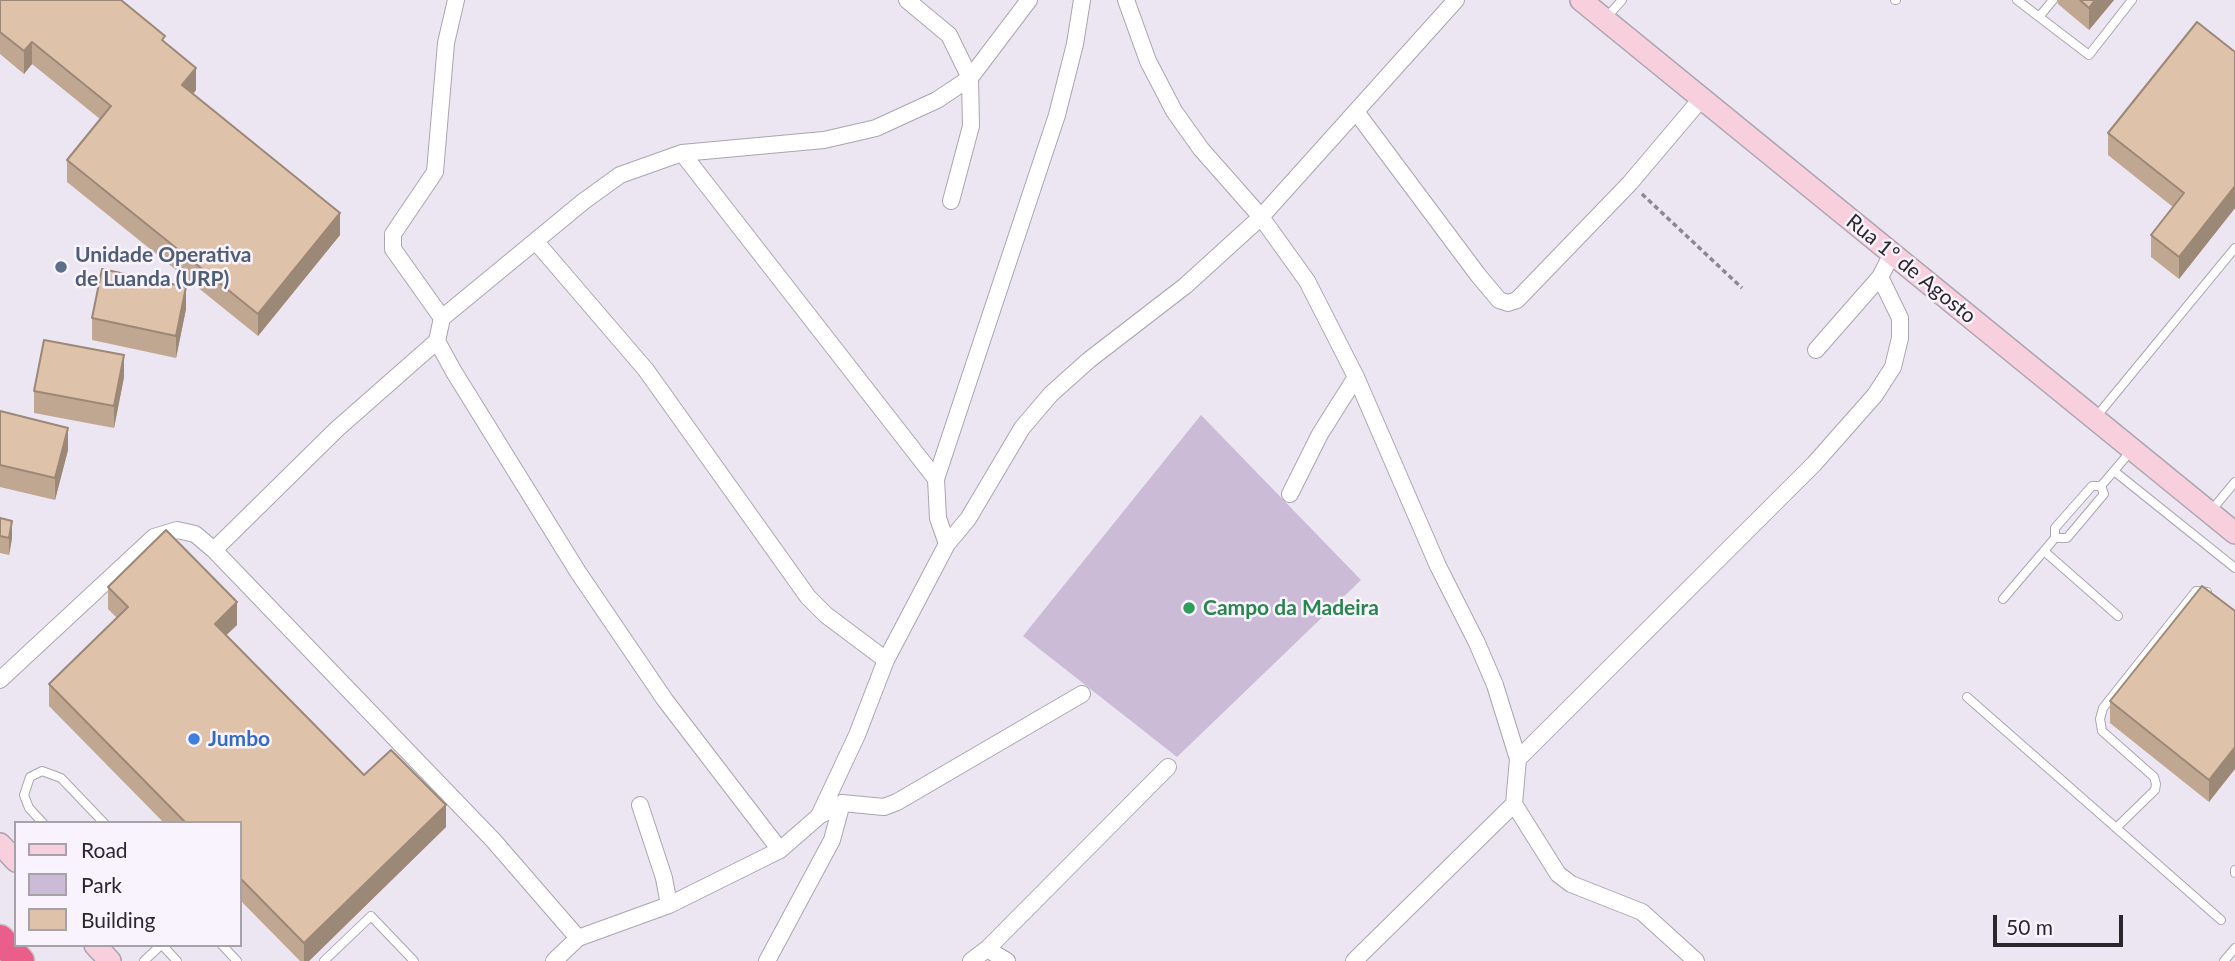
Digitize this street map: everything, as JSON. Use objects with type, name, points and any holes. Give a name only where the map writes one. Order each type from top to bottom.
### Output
[{"type":"highway","points":[[0,939],[20,961]]},
{"type":"main road","name":"Rua 1º de Agosto","points":[[1586,2],[1604,20],[2235,533]]},
{"type":"main road","points":[[0,844],[14,859]]},
{"type":"main road","points":[[97,947],[110,961]]},
{"type":"street","points":[[442,318],[393,248],[391,240],[435,172],[446,43],[456,0]]},
{"type":"street","points":[[907,0],[949,35],[970,78],[971,126],[951,201]]},
{"type":"street","points":[[214,550],[338,429],[437,341],[442,318],[537,243],[608,182],[641,166],[682,153],[824,140],[876,128],[937,100],[970,78],[1029,0]]},
{"type":"street","points":[[947,544],[938,518],[936,479],[1057,115],[1075,44],[1082,0]]},
{"type":"street","points":[[1126,0],[1148,61],[1174,111],[1201,149],[1261,217],[1307,281],[1356,377],[1438,566],[1482,654],[1518,759],[1514,804],[1558,874],[1571,884],[1642,912],[1696,961]]},
{"type":"street","points":[[819,816],[847,759],[887,660],[947,544],[968,519],[1022,428],[1051,394],[1185,286],[1261,217],[1456,0]]},
{"type":"street","points":[[1357,113],[1478,275],[1499,300],[1508,303],[1517,300],[1630,183],[1701,99]]},
{"type":"street","points":[[682,153],[936,479]]},
{"type":"street","points":[[537,243],[646,370],[808,597],[826,615],[887,660]]},
{"type":"street","points":[[1816,350],[1880,277],[1892,254]]},
{"type":"street","points":[[1518,759],[1814,464],[1875,395],[1893,367],[1900,328],[1900,318],[1880,277]]},
{"type":"street","points":[[437,341],[578,572],[665,700],[780,850]]},
{"type":"street","points":[[1290,494],[1320,434],[1356,377]]},
{"type":"street","points":[[0,680],[154,537],[164,532],[186,531],[214,550],[493,841],[578,938]]},
{"type":"street","points":[[554,961],[578,938],[669,905],[780,850],[819,816],[842,803],[877,807],[897,802],[1082,694]]},
{"type":"street","points":[[971,961],[987,949],[1168,767]]},
{"type":"street","points":[[766,961],[832,840],[842,803]]},
{"type":"street","points":[[1354,961],[1514,804]]},
{"type":"street","points":[[640,805],[664,878],[669,905]]},
{"type":"street","points":[[987,949],[1007,961]]},
{"type":"lane","points":[[1604,20],[1622,0]]},
{"type":"lane","points":[[2017,0],[2089,55],[2132,0]]},
{"type":"lane","points":[[2039,17],[2053,0]]},
{"type":"lane","points":[[2095,419],[2235,248]]},
{"type":"lane","points":[[2003,599],[2056,538],[2055,528],[2092,486],[2101,486],[2133,450]]},
{"type":"lane","points":[[2114,471],[2235,568]]},
{"type":"lane","points":[[2210,512],[2235,482]]},
{"type":"lane","points":[[2056,538],[2067,538],[2104,494],[2101,486]]},
{"type":"lane","points":[[2045,551],[2118,616]]},
{"type":"lane","points":[[2116,828],[2155,790],[2156,784],[2154,777],[2102,731],[2102,708],[2196,591],[2207,591],[2215,597]]},
{"type":"lane","points":[[1967,697],[2221,920]]},
{"type":"lane","points":[[41,821],[29,808],[23,795],[30,777],[42,771],[61,778],[102,821]]},
{"type":"lane","points":[[324,961],[371,916],[414,961]]},
{"type":"lane","points":[[144,961],[159,947]]},
{"type":"lane","points":[[163,947],[177,961]]},
{"type":"lane","points":[[224,947],[237,961]]},
{"type":"lane","points":[[2225,960],[2235,948]]},
{"type":"path","points":[[1630,183],[1742,288]]},
{"type":"green space","name":"Campo da Madeira","points":[[1201,415],[1361,580],[1177,757],[1023,636]]},
{"type":"building","points":[[0,0],[121,0],[165,36],[162,40],[196,68],[182,85],[340,213],[258,314],[67,160],[111,106],[32,42],[24,51],[0,32]]},
{"type":"building","points":[[2080,0],[2095,0],[2089,8]]},
{"type":"building","points":[[2197,22],[2235,52],[2235,186],[2179,257],[2151,235],[2184,193],[2108,133]]},
{"type":"building","points":[[102,269],[186,287],[176,336],[92,318]]},
{"type":"building","points":[[44,340],[124,355],[114,406],[34,391]]},
{"type":"building","points":[[0,411],[68,428],[55,478],[0,465]]},
{"type":"building","points":[[0,518],[12,521],[9,538],[0,536]]},
{"type":"building","name":"Jumbo","points":[[166,530],[237,602],[215,624],[364,775],[391,750],[446,805],[304,943],[242,880],[242,821],[184,821],[49,684],[128,607],[108,587]]},
{"type":"building","points":[[2202,586],[2235,611],[2235,747],[2209,780],[2110,701]]},
{"type":"place","name":"Unidade Operativa de Luanda (URP)","points":[[61,267]]},
{"type":"place","name":"Campo da Madeira","points":[[1189,608]]},
{"type":"place","name":"Jumbo","points":[[194,739]]}]
